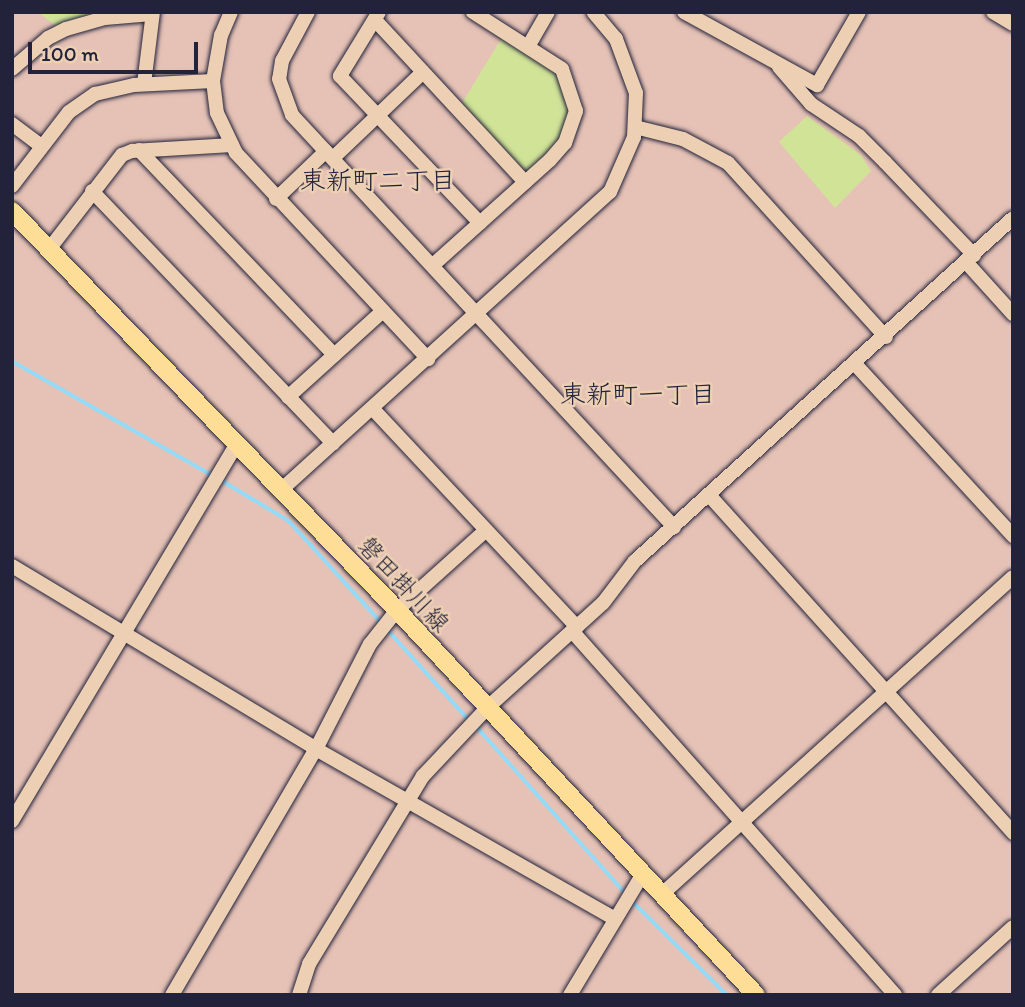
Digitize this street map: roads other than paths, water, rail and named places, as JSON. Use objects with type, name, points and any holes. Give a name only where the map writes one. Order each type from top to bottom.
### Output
[{"type":"main road","name":"磐田掛川線","points":[[12,211],[397,610],[756,995]]},
{"type":"street","points":[[231,12],[220,35],[213,81],[218,113],[232,145],[276,199],[428,359]]},
{"type":"street","points":[[308,12],[287,48],[279,79],[292,115],[479,313],[674,527]]},
{"type":"street","points":[[433,265],[565,143],[576,111],[562,69],[529,45],[473,12]]},
{"type":"street","points":[[529,45],[548,12]]},
{"type":"street","points":[[281,489],[598,206],[621,174],[635,127],[631,71],[616,39],[593,12]]},
{"type":"street","points":[[684,12],[779,67],[799,72],[817,85],[859,12]]},
{"type":"street","points":[[993,12],[1013,24]]},
{"type":"street","points":[[12,69],[66,29],[105,18],[152,13],[144,84]]},
{"type":"street","points":[[480,223],[340,76],[377,16],[423,72],[525,182]]},
{"type":"street","points":[[779,67],[811,104],[859,136],[970,259],[1013,314]]},
{"type":"street","points":[[276,199],[378,116],[423,72]]},
{"type":"street","points":[[12,186],[41,146],[80,103],[113,88],[213,81]]},
{"type":"street","points":[[12,124],[41,146]]},
{"type":"street","points":[[635,127],[683,139],[728,163],[886,337]]},
{"type":"street","points":[[50,248],[122,155],[139,150],[232,145]]},
{"type":"street","points":[[139,150],[334,355]]},
{"type":"street","points":[[92,191],[333,443]]},
{"type":"street","points":[[299,995],[309,964],[423,776],[487,708],[603,603],[635,561],[886,337],[1013,218]]},
{"type":"street","points":[[288,397],[383,311]]},
{"type":"street","points":[[855,364],[1013,536]]},
{"type":"street","points":[[372,408],[574,629],[740,823],[895,995]]},
{"type":"street","points":[[12,821],[237,444]]},
{"type":"street","points":[[709,495],[1013,833]]},
{"type":"street","points":[[173,995],[316,749],[370,644],[397,610],[485,531]]},
{"type":"street","points":[[12,566],[316,749],[615,919]]},
{"type":"street","points":[[661,895],[1013,577]]},
{"type":"street","points":[[570,995],[642,875]]},
{"type":"street","points":[[938,995],[1013,927]]},
{"type":"waterway","points":[[12,361],[214,476]]},
{"type":"waterway","points":[[221,480],[289,521],[381,622]]},
{"type":"waterway","points":[[386,628],[470,721]]},
{"type":"waterway","points":[[476,726],[627,895]]},
{"type":"waterway","points":[[632,901],[727,995]]},
{"type":"district","name":"東新町二丁目","points":[[378,181]]},
{"type":"district","name":"東新町一丁目","points":[[638,395]]}]
